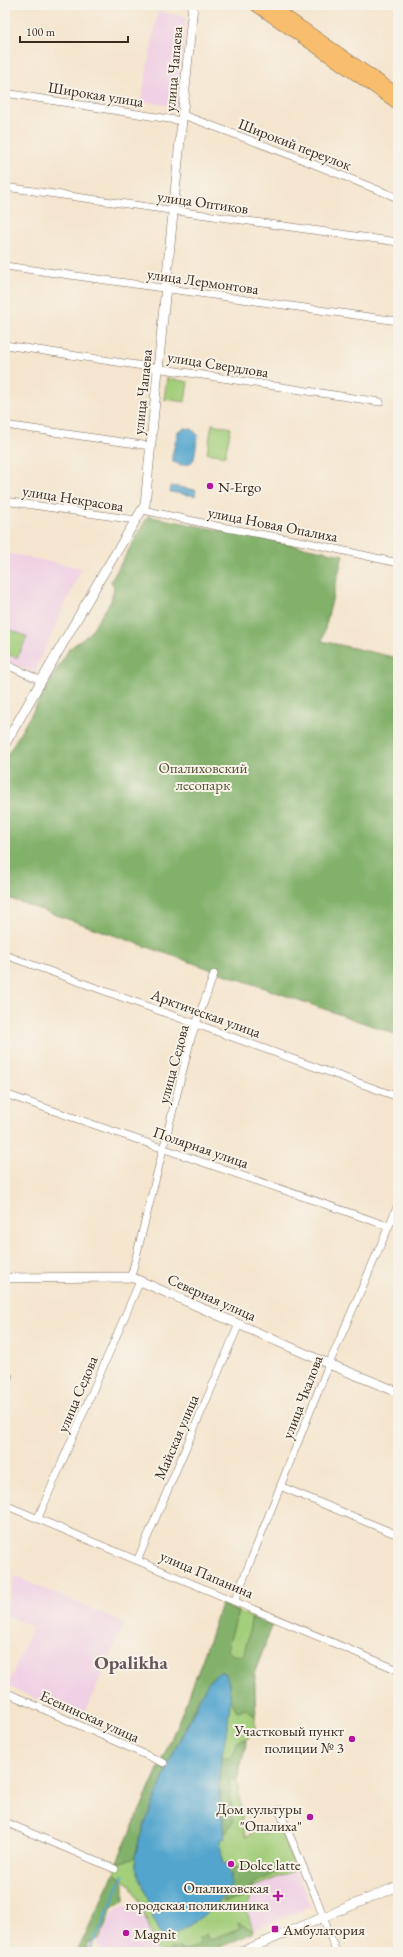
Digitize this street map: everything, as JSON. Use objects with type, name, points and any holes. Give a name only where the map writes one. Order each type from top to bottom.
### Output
[{"type":"main road","points":[[255,5],[398,104]]},
{"type":"main road","points":[[270,5],[398,94]]},
{"type":"street","name":"улица Чапаева","points":[[5,744],[100,579],[143,510],[146,498],[193,5]]},
{"type":"street","name":"Широкая улица","points":[[5,93],[182,118]]},
{"type":"street","name":"Широкий переулок","points":[[182,118],[300,159],[398,198]]},
{"type":"street","name":"улица Оптиков","points":[[5,187],[398,242]]},
{"type":"street","name":"улица Лермонтова","points":[[5,266],[166,290],[398,321]]},
{"type":"street","name":"улица Свердлова","points":[[5,345],[380,402]]},
{"type":"street","points":[[5,424],[150,446]]},
{"type":"street","name":"улица Некрасова","points":[[5,500],[136,520]]},
{"type":"street","name":"улица Новая Опалиха","points":[[143,510],[221,527],[305,542],[398,563]]},
{"type":"street","points":[[5,664],[42,681]]},
{"type":"street","name":"Арктическая улица","points":[[5,955],[398,1097]]},
{"type":"street","name":"улица Седова","points":[[38,1518],[136,1279],[164,1148],[191,1038],[214,974]]},
{"type":"street","name":"Полярная улица","points":[[5,1094],[388,1226]]},
{"type":"street","name":"улица Чкалова","points":[[235,1600],[282,1487],[329,1364],[398,1205]]},
{"type":"street","name":"Северная улица","points":[[5,1278],[136,1279],[329,1364],[398,1392]]},
{"type":"street","name":"Майская улица","points":[[138,1559],[238,1324]]},
{"type":"street","points":[[282,1487],[393,1533]]},
{"type":"street","name":"улица Папанина","points":[[5,1504],[398,1670]]},
{"type":"street","name":"Есенинская улица","points":[[5,1692],[164,1763]]},
{"type":"street","points":[[279,1810],[324,1918],[336,1952]]},
{"type":"street","points":[[5,1822],[115,1869]]},
{"type":"street","points":[[241,1952],[398,1886]]},
{"type":"shaded area","points":[[158,11],[186,17],[178,107],[141,101]]},
{"type":"shaded area","points":[[5,553],[82,568],[34,673],[5,661]]},
{"type":"shaded area","points":[[15,1576],[125,1623],[82,1719],[7,1686],[33,1627],[5,1615]]},
{"type":"shaded area","name":"Опалиховская городская поликлиника","points":[[296,1870],[311,1906],[253,1930],[247,1911],[251,1888]]},
{"type":"shaded area","points":[[140,1903],[158,1952],[102,1952],[97,1941],[113,1913],[121,1907]]},
{"type":"green space","points":[[167,378],[188,382],[185,402],[164,399]]},
{"type":"green space","points":[[212,424],[231,428],[225,456],[207,453]]},
{"type":"green space","name":"Опалиховский лесопарк","points":[[148,516],[343,555],[322,641],[398,658],[398,1035],[5,897],[5,759],[69,649],[89,634],[111,601],[114,587],[111,581]]},
{"type":"green space","points":[[7,628],[27,637],[17,658],[5,653],[5,633]]},
{"type":"green space","points":[[221,1604],[272,1626],[254,1674],[255,1728],[247,1740],[237,1780],[245,1836],[259,1831],[264,1833],[279,1827],[296,1870],[251,1888],[247,1911],[253,1930],[252,1933],[209,1952],[158,1952],[140,1903],[131,1885],[114,1873],[116,1864],[186,1703],[199,1670]]},
{"type":"green space","points":[[221,1604],[238,1612],[227,1650],[233,1655],[243,1656],[251,1619],[259,1620],[272,1626],[254,1674],[256,1717],[245,1709],[237,1711],[230,1699],[229,1681],[199,1697],[172,1756],[140,1837],[135,1857],[116,1864],[186,1703],[199,1670]]},
{"type":"green space","points":[[242,1739],[247,1740],[237,1779],[229,1780],[233,1822],[225,1834],[219,1782],[221,1755],[225,1758],[231,1757],[237,1743]]},
{"type":"green space","points":[[272,1864],[279,1872],[254,1883],[242,1898],[223,1902],[229,1890],[234,1867],[246,1868],[254,1872]]},
{"type":"green space","points":[[114,1873],[124,1882],[124,1900],[112,1908],[100,1938],[88,1943],[85,1952],[77,1952]]},
{"type":"green space","points":[[238,1923],[253,1930],[252,1933],[209,1952],[169,1952],[170,1949],[177,1947],[184,1951],[200,1944],[198,1939],[206,1934],[209,1940],[240,1928]]},
{"type":"water","points":[[185,428],[192,429],[198,435],[194,459],[190,464],[181,465],[173,462],[172,456],[178,431]]},
{"type":"water","points":[[171,486],[196,490],[195,496],[170,492]]},
{"type":"water","points":[[221,1671],[226,1674],[230,1699],[219,1780],[220,1802],[225,1838],[220,1839],[223,1864],[229,1863],[231,1881],[230,1888],[226,1896],[193,1923],[169,1937],[162,1936],[152,1916],[148,1899],[136,1867],[135,1857],[140,1837],[172,1756],[208,1682]]},
{"type":"waterway","points":[[88,1952],[104,1921],[123,1875]]},
{"type":"place","name":"N-Ergo","points":[[210,486]]},
{"type":"place","name":"Участковый пункт полиции № 3","points":[[352,1739]]},
{"type":"place","name":"Дом культуры \"Опалиха\"","points":[[310,1817]]},
{"type":"place","name":"Dolce latte","points":[[231,1864]]},
{"type":"place","name":"Опалиховская городская поликлиника","points":[[278,1896]]},
{"type":"place","name":"Амбулатория","points":[[275,1929]]},
{"type":"place","name":"Magnit","points":[[126,1933]]},
{"type":"district","name":"Opalikha","points":[[131,1662]]}]
